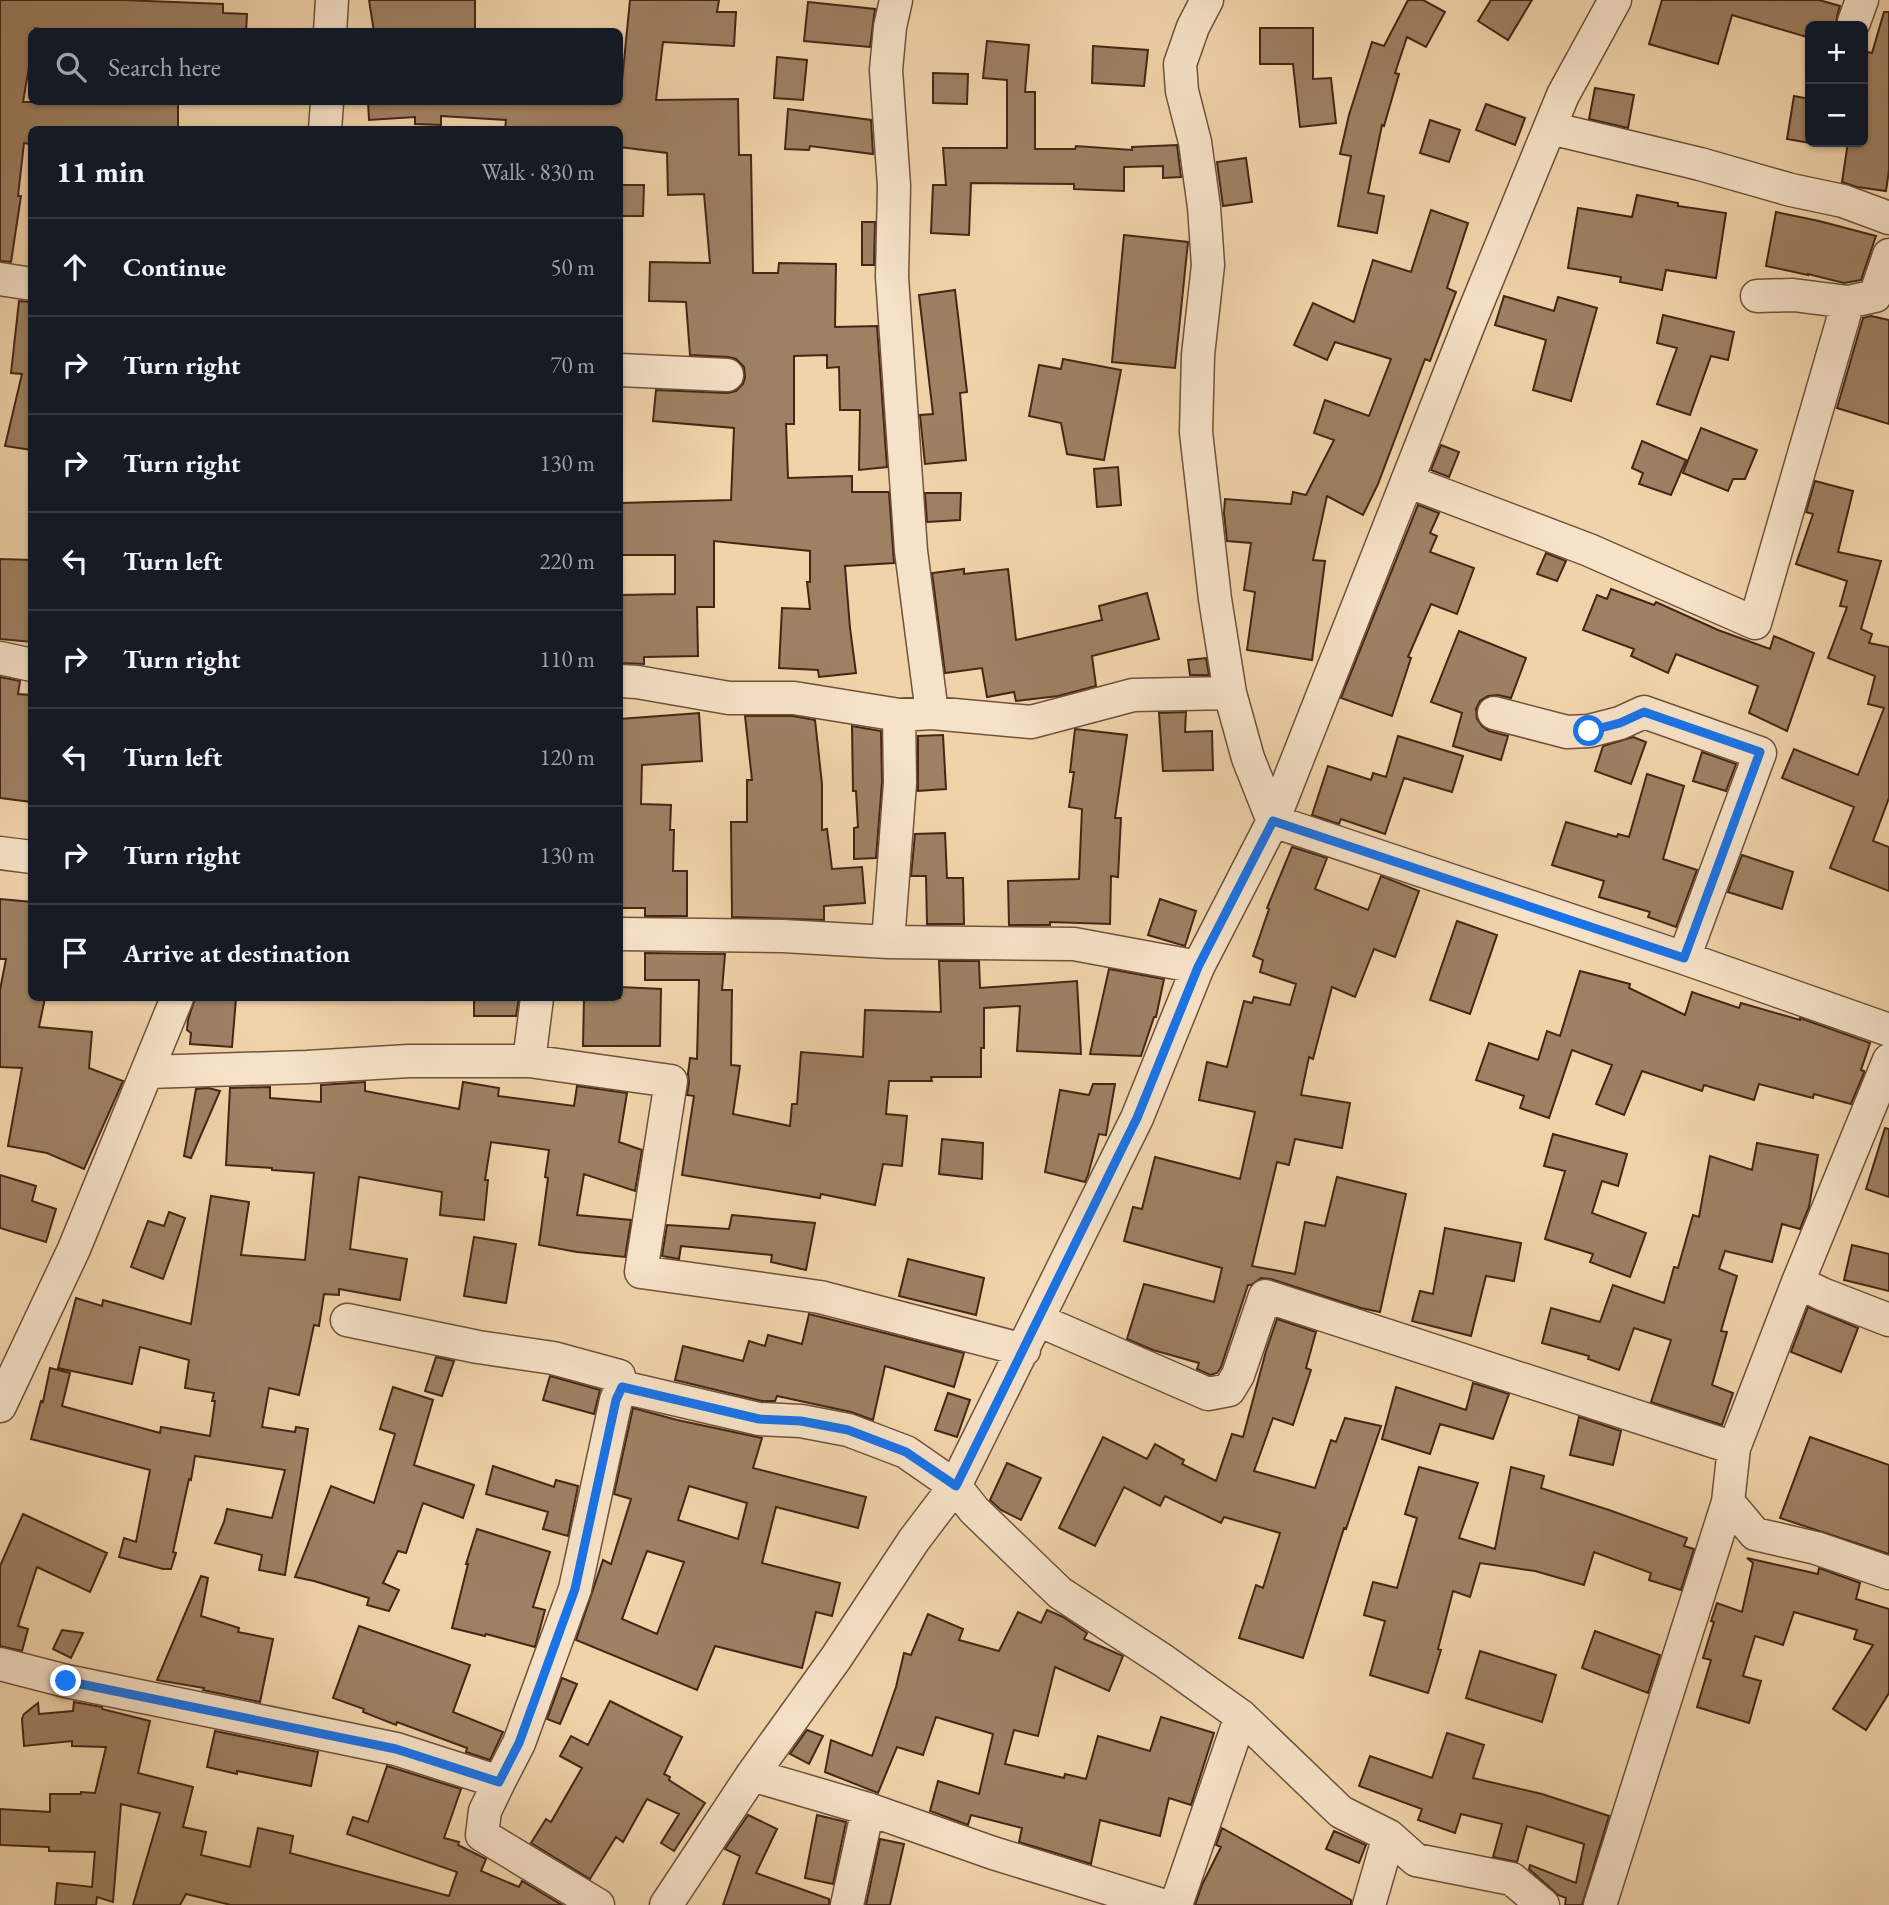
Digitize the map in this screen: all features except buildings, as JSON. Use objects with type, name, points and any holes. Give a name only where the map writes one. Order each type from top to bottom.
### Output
[{"type":"street","points":[[330,28],[332,0]]},
{"type":"street","points":[[895,0],[886,70],[894,186],[892,277],[911,551],[932,713]]},
{"type":"street","points":[[1207,0],[1193,27],[1180,64],[1182,91],[1195,142],[1204,207],[1208,265],[1198,355],[1196,432],[1215,599],[1230,693],[1248,758],[1273,821],[1684,958],[1889,1030]]},
{"type":"street","points":[[666,1905],[752,1775],[836,1658],[915,1540],[956,1486],[1024,1350],[1137,1118],[1198,967],[1273,821],[1471,319],[1563,95],[1615,0]]},
{"type":"street","points":[[325,126],[327,105]]},
{"type":"street","points":[[1550,128],[1700,163],[1791,190],[1843,201],[1889,218]]},
{"type":"street","points":[[1757,296],[1793,295],[1848,302],[1875,296],[1889,255]]},
{"type":"street","points":[[0,279],[28,284]]},
{"type":"street","points":[[1407,481],[1589,550],[1755,624],[1848,302]]},
{"type":"street","points":[[623,370],[727,375]]},
{"type":"street","points":[[0,658],[28,664]]},
{"type":"street","points":[[623,681],[729,698],[794,698],[899,715],[932,713],[1031,722],[1133,695],[1230,693]]},
{"type":"street","points":[[1494,713],[1567,732],[1589,731],[1620,723],[1644,712],[1760,752],[1684,958]]},
{"type":"street","points":[[888,942],[900,783],[899,715]]},
{"type":"street","points":[[0,853],[28,856]]},
{"type":"street","points":[[623,934],[783,936],[888,942],[1074,944],[1198,967]]},
{"type":"street","points":[[0,1406],[74,1249],[176,1001]]},
{"type":"street","points":[[529,1061],[537,1001]]},
{"type":"street","points":[[1600,1905],[1728,1502],[1734,1448],[1798,1282],[1889,1060]]},
{"type":"street","points":[[148,1072],[307,1068],[409,1061],[529,1061],[671,1081],[641,1272],[820,1297],[1024,1350]]},
{"type":"street","points":[[1798,1282],[1889,1320]]},
{"type":"street","points":[[1038,1320],[1208,1394],[1229,1390],[1238,1375],[1265,1296],[1734,1448]]},
{"type":"street","points":[[347,1320],[478,1347],[553,1358],[619,1376],[622,1387],[616,1400],[575,1589],[519,1743],[485,1811],[482,1835],[598,1905]]},
{"type":"street","points":[[622,1387],[759,1419],[801,1421],[848,1430],[906,1452],[956,1486],[974,1510],[1060,1593],[1164,1661],[1241,1716],[1341,1812],[1389,1836],[1416,1860],[1512,1879],[1543,1905]]},
{"type":"street","points":[[1728,1502],[1755,1534],[1816,1548],[1889,1573]]},
{"type":"street","points":[[0,1664],[66,1681],[396,1749],[499,1782]]},
{"type":"street","points":[[1176,1905],[1241,1716]]},
{"type":"street","points":[[752,1775],[867,1809],[993,1853],[1162,1905]]},
{"type":"street","points":[[847,1905],[867,1809]]},
{"type":"street","points":[[1369,1905],[1389,1836]]},
{"type":"route","points":[[66,1681],[396,1749],[499,1782],[519,1743],[575,1589],[616,1400],[622,1387],[759,1419],[801,1421],[848,1430],[906,1452],[956,1486],[1137,1118],[1198,967],[1273,821],[1684,958],[1760,752],[1644,712],[1620,723],[1589,731]]}]
